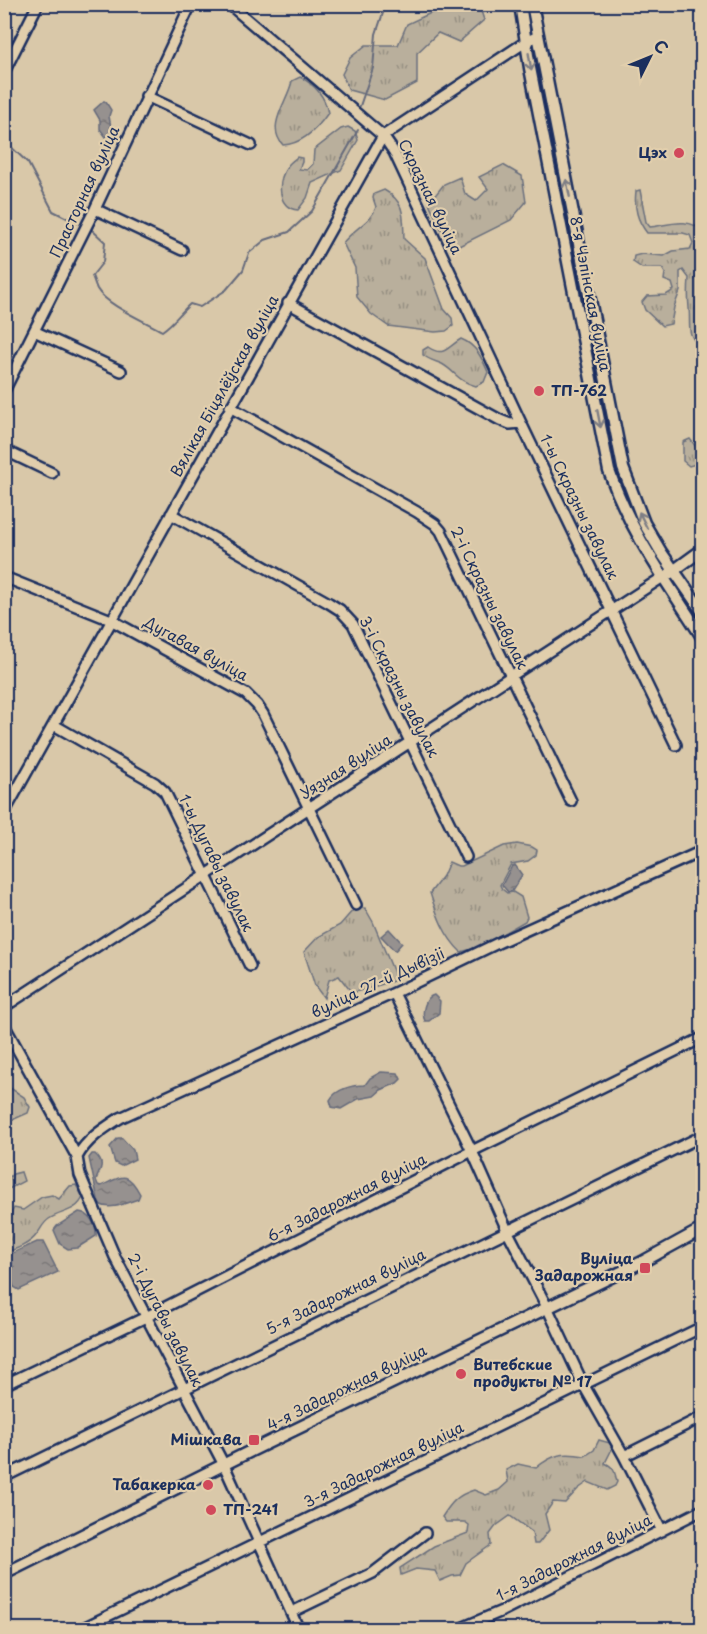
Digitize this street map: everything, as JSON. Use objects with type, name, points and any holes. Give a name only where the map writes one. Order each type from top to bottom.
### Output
[{"type":"main road","name":"8-я Чэпінская вуліца","points":[[520,4],[609,471],[631,525],[650,559],[702,637]]},
{"type":"main road","name":"8-я Чэпінская вуліца","points":[[531,4],[623,468],[644,523],[702,611]]},
{"type":"main road","name":"Уязная вуліца","points":[[663,577],[702,550]]},
{"type":"main road","name":"4-я Задарожная вуліца","points":[[4,1574],[642,1262],[702,1229]]},
{"type":"street","points":[[4,72],[38,4]]},
{"type":"street","name":"Прасторная вуліца","points":[[4,391],[95,208],[191,4]]},
{"type":"street","name":"Скразная вуліца","points":[[229,4],[383,136],[394,152],[521,423]]},
{"type":"street","name":"Вялікая Біцялёўская вуліца","points":[[4,813],[383,136],[526,41],[538,36]]},
{"type":"street","points":[[146,96],[251,145]]},
{"type":"street","points":[[95,208],[182,250]]},
{"type":"street","name":"1-ы Скразны завулак","points":[[288,303],[500,420],[510,424],[521,423],[676,745]]},
{"type":"street","points":[[34,331],[121,371]]},
{"type":"street","name":"2-і Скразны завулак","points":[[230,407],[435,524],[446,540],[571,801]]},
{"type":"street","points":[[4,450],[52,473]]},
{"type":"street","name":"3-і Скразны завулак","points":[[171,514],[340,610],[353,624],[466,857]]},
{"type":"street","name":"Дугавая вуліца","points":[[4,577],[111,620],[246,694],[257,705],[310,808],[356,905]]},
{"type":"street","name":"Уязная вуліца","points":[[4,1007],[663,577]]},
{"type":"street","name":"1-ы Дугавы завулак","points":[[54,725],[155,783],[165,792],[250,966]]},
{"type":"street","name":"вуліца 27-й Дывізіі","points":[[76,1156],[96,1134],[120,1118],[702,851]]},
{"type":"street","points":[[394,993],[583,1384],[624,1456],[662,1531]]},
{"type":"street","name":"2-і Дугавы завулак","points":[[4,1025],[76,1156],[80,1176],[110,1247],[224,1465],[299,1629]]},
{"type":"street","name":"6-я Задарожная вуліца","points":[[4,1385],[146,1317],[472,1151],[702,1038]]},
{"type":"street","name":"5-я Задарожная вуліца","points":[[4,1477],[702,1136]]},
{"type":"street","name":"3-я Задарожная вуліца","points":[[79,1629],[702,1327]]},
{"type":"street","points":[[624,1456],[702,1417]]},
{"type":"street","name":"1-я Задарожная вуліца","points":[[457,1629],[502,1611],[702,1510]]},
{"type":"street","points":[[292,1612],[373,1573],[426,1533]]},
{"type":"green space","points":[[441,5],[479,5],[484,20],[459,42],[438,33],[417,53],[417,83],[385,100],[349,90],[342,74],[350,58],[366,45],[398,45],[407,24],[433,12]]},
{"type":"green space","points":[[537,64],[539,64],[608,430],[626,498],[637,523],[634,524],[614,470],[605,430]]},
{"type":"green space","points":[[300,77],[318,91],[328,113],[309,135],[297,142],[283,145],[276,130],[279,113],[292,81]]},
{"type":"green space","points":[[348,127],[355,131],[358,140],[341,170],[312,183],[307,198],[298,210],[286,205],[281,187],[288,166],[297,157],[302,158],[299,169],[307,170],[313,164],[314,150],[341,129]]},
{"type":"green space","points":[[503,165],[522,176],[526,202],[511,220],[451,250],[429,203],[444,184],[460,177],[465,194],[476,201],[488,189],[479,177]]},
{"type":"green space","points":[[384,190],[400,205],[404,239],[425,258],[444,309],[452,318],[453,326],[446,331],[435,332],[388,326],[371,314],[357,297],[355,268],[343,243],[374,212],[376,207],[374,194]]},
{"type":"green space","points":[[640,190],[646,222],[650,227],[685,223],[692,224],[702,232],[702,348],[691,334],[689,278],[683,270],[680,272],[680,291],[671,324],[662,326],[645,310],[642,302],[647,296],[666,295],[674,290],[672,283],[664,280],[665,273],[662,268],[642,268],[633,262],[634,256],[642,254],[664,256],[673,251],[690,249],[693,243],[690,235],[683,233],[647,233],[639,218],[635,203],[636,191]]},
{"type":"green space","points":[[461,339],[475,348],[488,372],[484,382],[476,386],[465,382],[447,367],[423,355],[423,350],[428,347],[438,352],[449,348]]},
{"type":"green space","points":[[690,439],[696,448],[697,457],[696,464],[689,466],[683,461],[683,442]]},
{"type":"green space","points":[[517,844],[532,847],[537,850],[536,855],[528,861],[511,864],[500,885],[507,893],[513,892],[521,897],[527,917],[525,921],[479,947],[461,952],[438,917],[430,893],[443,876],[449,862],[462,866],[504,846]]},
{"type":"green space","points":[[365,908],[397,980],[352,993],[339,976],[329,980],[324,998],[315,986],[304,952],[318,937],[340,925],[354,909]]},
{"type":"green space","points":[[4,1084],[24,1097],[30,1107],[28,1113],[5,1123]]},
{"type":"green space","points":[[21,1172],[24,1181],[5,1191],[5,1181],[13,1174]]},
{"type":"green space","points":[[76,1185],[83,1197],[77,1206],[49,1219],[27,1243],[5,1251],[5,1224],[14,1208],[23,1210],[42,1197],[52,1195],[59,1199],[70,1186]]},
{"type":"green space","points":[[599,1440],[610,1443],[612,1449],[605,1463],[615,1473],[617,1482],[615,1486],[607,1490],[588,1482],[565,1503],[553,1502],[545,1514],[549,1530],[538,1544],[534,1544],[532,1532],[510,1516],[496,1526],[490,1534],[491,1545],[466,1563],[460,1575],[440,1581],[435,1571],[416,1569],[401,1575],[400,1568],[434,1546],[468,1533],[469,1525],[465,1522],[446,1522],[442,1517],[459,1497],[474,1490],[486,1495],[499,1490],[508,1482],[506,1470],[518,1464],[536,1468],[559,1455],[585,1456],[594,1450]]},
{"type":"water","points":[[104,101],[111,110],[109,116],[112,133],[106,137],[100,129],[100,120],[94,110]]},
{"type":"water","points":[[515,865],[522,875],[512,891],[508,892],[502,885],[512,866]]},
{"type":"water","points":[[389,929],[402,943],[395,951],[381,936]]},
{"type":"water","points":[[434,995],[440,1001],[439,1013],[429,1021],[425,1021],[423,1014],[425,1006],[428,999]]},
{"type":"water","points":[[381,1072],[398,1073],[401,1079],[374,1096],[358,1099],[341,1109],[332,1107],[330,1100],[340,1090],[365,1085],[370,1078]]},
{"type":"water","points":[[118,1138],[122,1138],[133,1150],[135,1159],[121,1166],[115,1163],[110,1147]]},
{"type":"water","points":[[95,1154],[101,1164],[96,1180],[98,1185],[101,1186],[124,1177],[128,1178],[140,1194],[138,1199],[113,1207],[99,1204],[89,1158]]},
{"type":"water","points":[[79,1212],[92,1221],[96,1236],[77,1248],[68,1249],[60,1244],[54,1230]]},
{"type":"water","points":[[37,1242],[43,1242],[58,1272],[19,1290],[14,1287],[5,1260],[6,1256]]},
{"type":"waterway","points":[[360,106],[373,68],[376,34],[386,4]]},
{"type":"waterway","points":[[92,230],[105,242],[103,262],[92,276],[97,289],[117,307],[162,331],[190,304],[200,307],[226,290],[243,270],[249,253],[265,240],[289,232],[312,211],[358,130]]},
{"type":"waterway","points":[[6,142],[28,163],[53,211],[77,223]]},
{"type":"place","name":"Цэх","points":[[679,153]]},
{"type":"place","name":"ТП-762","points":[[539,391]]},
{"type":"place","name":"Вуліца Задарожная","points":[[645,1268]]},
{"type":"place","name":"Витебские продукты № 17","points":[[461,1374]]},
{"type":"place","name":"Мішкава","points":[[254,1440]]},
{"type":"place","name":"Табакерка","points":[[208,1485]]},
{"type":"place","name":"ТП-241","points":[[211,1510]]}]
